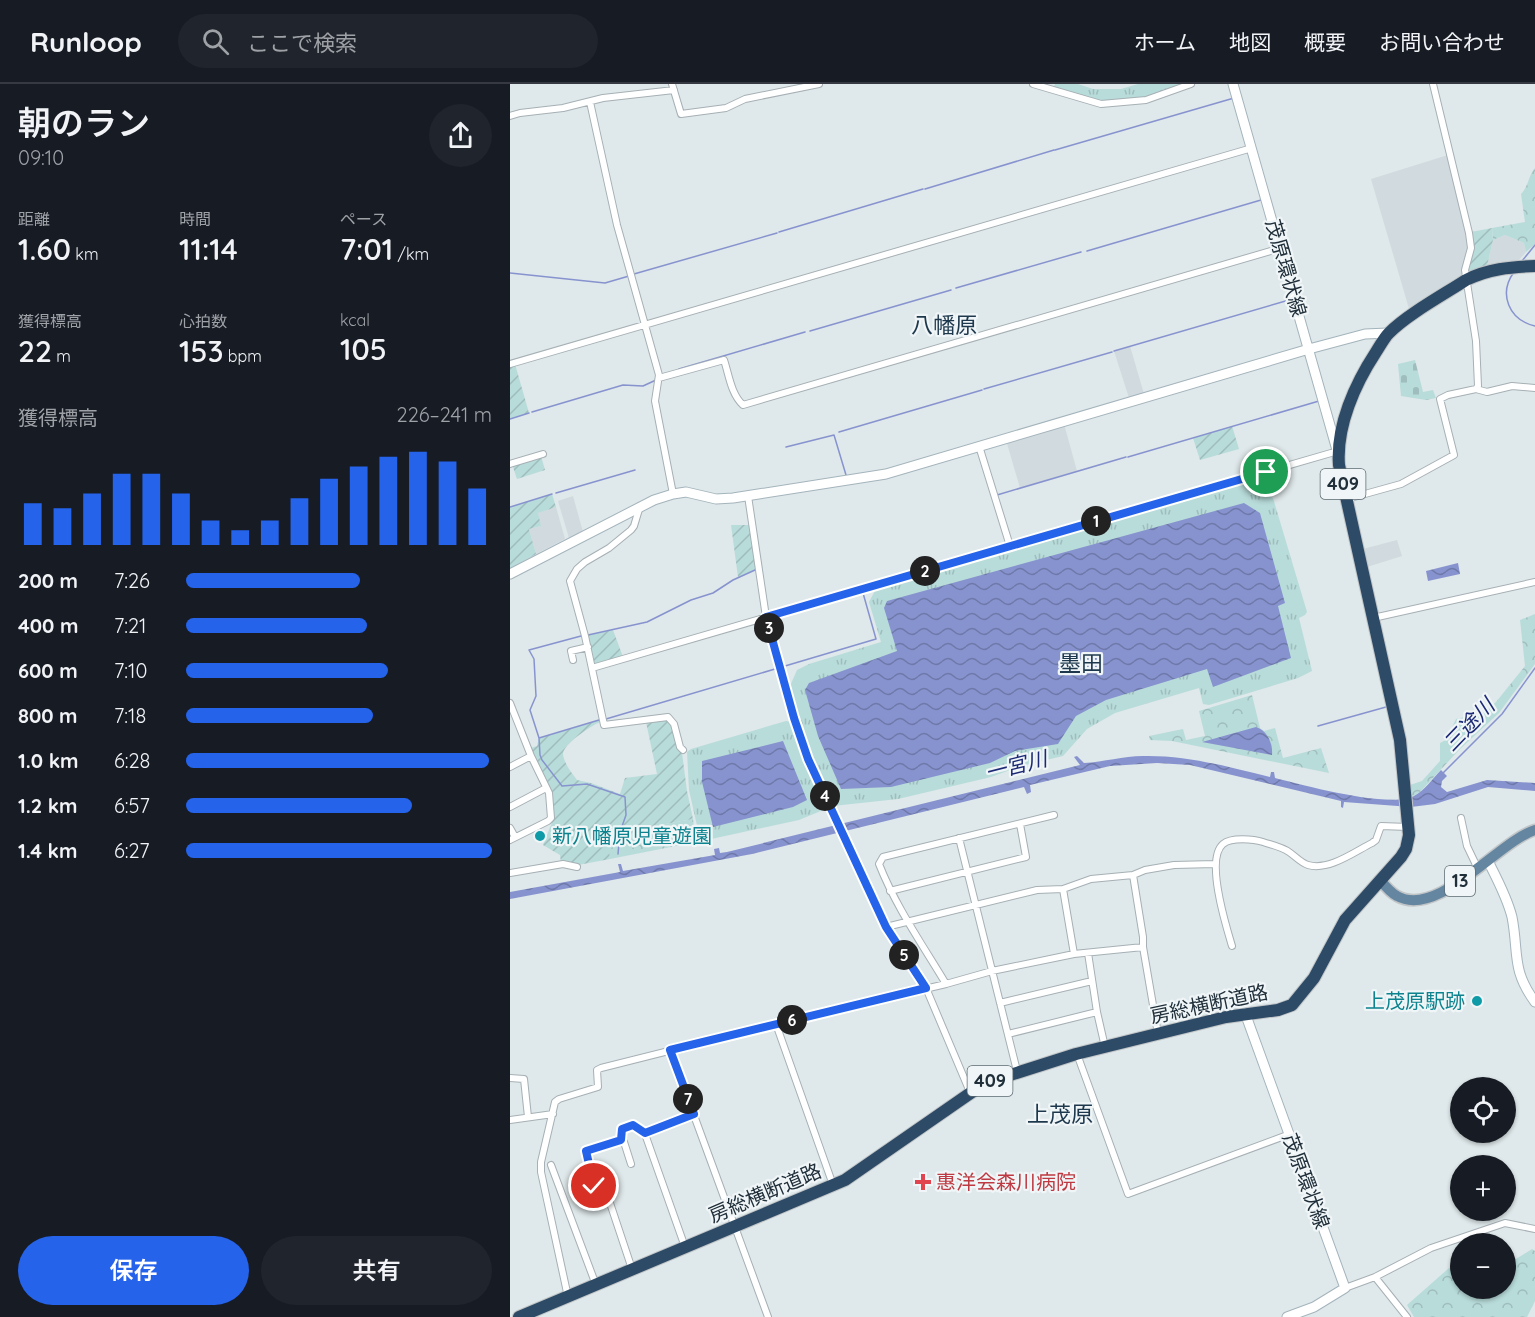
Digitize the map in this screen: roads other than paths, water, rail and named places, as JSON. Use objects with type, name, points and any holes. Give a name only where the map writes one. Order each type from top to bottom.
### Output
[{"type":"highway","name":"房総横断道路","points":[[519,1317],[846,1180],[984,1083],[1076,1054],[1245,1013],[1278,1010],[1297,1001],[1314,978],[1345,920],[1406,849],[1409,834],[1400,740],[1346,499],[1338,452],[1343,424],[1361,378],[1388,333],[1466,280],[1492,270],[1531,266]]},
{"type":"main road","name":"13","points":[[1380,880],[1396,896],[1414,900],[1422,899],[1441,892],[1478,869],[1511,841],[1535,830]]},
{"type":"street","points":[[510,116],[673,87],[681,114],[726,108],[745,99],[819,84]]},
{"type":"street","points":[[1033,84],[1101,104],[1146,100],[1191,84]]},
{"type":"street","name":"茂原環状線","points":[[1233,84],[1338,452]]},
{"type":"street","points":[[1433,84],[1469,233],[1470,248],[1465,270],[1476,341],[1478,386],[1476,389]]},
{"type":"street","points":[[590,102],[617,225],[659,378],[655,401],[673,494]]},
{"type":"street","points":[[510,364],[1252,148]]},
{"type":"street","points":[[659,378],[724,360],[733,390],[738,401],[743,405],[1281,248]]},
{"type":"street","points":[[510,574],[640,506],[673,494],[686,492],[716,499],[748,496],[886,474],[1309,349],[1365,334],[1388,333]]},
{"type":"street","points":[[1346,499],[1401,484],[1454,454],[1440,399],[1476,389],[1487,392],[1512,386],[1535,388]]},
{"type":"street","points":[[979,446],[1010,546]]},
{"type":"street","points":[[592,668],[1338,452]]},
{"type":"street","points":[[510,464],[543,454]]},
{"type":"street","points":[[748,496],[766,617],[808,759],[886,927],[926,988],[969,1092]]},
{"type":"street","points":[[640,506],[632,530],[577,569],[571,578],[571,588],[588,647],[604,725],[668,717],[673,721],[680,747],[683,750]]},
{"type":"street","points":[[1373,618],[1535,582]]},
{"type":"street","points":[[573,660],[572,651],[588,647]]},
{"type":"street","points":[[510,703],[531,756],[549,793],[551,818],[512,838],[510,828]]},
{"type":"street","points":[[510,727],[517,723]]},
{"type":"street","points":[[510,767],[531,756]]},
{"type":"street","points":[[510,807],[546,788]]},
{"type":"street","points":[[946,984],[890,891],[879,864],[883,857],[1054,815]]},
{"type":"street","points":[[1461,818],[1467,846],[1478,869]]},
{"type":"street","points":[[890,891],[1026,857],[1020,824]]},
{"type":"street","points":[[1232,946],[1220,908],[1215,864],[1221,845],[1225,842],[1261,841],[1288,851],[1307,865],[1333,863],[1376,840],[1381,826],[1409,827]]},
{"type":"street","points":[[959,838],[1017,1071]]},
{"type":"street","points":[[1488,861],[1511,914],[1521,979],[1535,1002]]},
{"type":"street","points":[[510,873],[563,864],[577,867]]},
{"type":"street","points":[[886,927],[1037,890],[1063,889],[1092,879],[1133,875],[1145,870],[1174,865],[1215,864]]},
{"type":"street","points":[[1133,875],[1158,1034]]},
{"type":"street","points":[[1063,889],[1074,954]]},
{"type":"street","points":[[568,1297],[541,1172],[541,1162],[555,1102],[598,1087],[597,1070],[992,971],[1074,954],[1143,948]]},
{"type":"street","points":[[1088,953],[1105,1047]]},
{"type":"street","points":[[1000,1003],[1092,981]]},
{"type":"street","points":[[1008,1034],[1097,1012]]},
{"type":"street","name":"茂原環状線","points":[[1245,1013],[1345,1288]]},
{"type":"street","points":[[776,1024],[833,1186]]},
{"type":"street","points":[[670,1050],[768,1317]]},
{"type":"street","points":[[1076,1054],[1128,1194],[1290,1134]]},
{"type":"street","points":[[510,1078],[524,1079],[528,1117]]},
{"type":"street","points":[[510,1120],[553,1114]]},
{"type":"street","points":[[645,1133],[694,1114]]},
{"type":"street","points":[[630,1164],[624,1142],[621,1140],[622,1129],[633,1125],[645,1133],[686,1248]]},
{"type":"street","points":[[621,1140],[585,1152],[594,1186],[604,1185],[632,1270]]},
{"type":"street","points":[[550,1165],[596,1285]]},
{"type":"street","points":[[1287,1317],[1314,1307],[1345,1288],[1375,1277],[1431,1248],[1505,1223],[1535,1228]]},
{"type":"street","points":[[1375,1277],[1407,1317]]},
{"type":"water","points":[[1244,503],[1260,513],[1285,603],[1278,606],[1291,658],[1213,687],[1207,669],[1106,700],[1076,716],[1058,744],[1015,751],[990,763],[891,787],[841,789],[818,736],[805,690],[809,683],[897,651],[884,608],[887,601]]},
{"type":"water","points":[[1458,563],[1460,574],[1428,581],[1426,571]]},
{"type":"water","points":[[1256,727],[1269,738],[1272,755],[1202,742]]},
{"type":"water","points":[[783,741],[807,800],[793,807],[713,827],[702,782],[702,761]]},
{"type":"water","name":"一宮川","points":[[1077,756],[1084,763],[1143,756],[1192,760],[1270,777],[1271,772],[1274,772],[1275,778],[1305,786],[1386,800],[1402,799],[1418,794],[1441,770],[1447,776],[1442,781],[1441,787],[1447,792],[1487,780],[1535,783],[1535,791],[1488,787],[1435,804],[1411,807],[1344,802],[1343,808],[1341,801],[1190,765],[1157,763],[1110,766],[1030,785],[1031,792],[1027,794],[1024,787],[752,854],[510,899],[510,892],[620,872],[618,864],[621,864],[623,871],[715,855],[714,849],[719,848],[720,853],[727,852],[1080,765],[1074,757]]},
{"type":"waterway","points":[[1055,150],[1234,98]]},
{"type":"waterway","points":[[925,189],[1054,150]]},
{"type":"waterway","points":[[779,232],[923,189]]},
{"type":"waterway","points":[[1087,251],[1261,200]]},
{"type":"waterway","points":[[634,274],[777,233]]},
{"type":"waterway","name":"三途川","points":[[1522,261],[1535,245]]},
{"type":"waterway","points":[[956,288],[1081,252]]},
{"type":"waterway","name":"三途川","points":[[1514,272],[1507,289],[1509,305],[1518,318],[1535,326]]},
{"type":"waterway","points":[[510,273],[605,283],[629,276]]},
{"type":"waterway","points":[[810,331],[951,290]]},
{"type":"waterway","points":[[1114,351],[1289,300]]},
{"type":"waterway","points":[[679,369],[805,332]]},
{"type":"waterway","points":[[984,389],[1112,352]]},
{"type":"waterway","points":[[532,412],[623,385],[643,386],[656,380]]},
{"type":"waterway","points":[[839,432],[982,390]]},
{"type":"waterway","points":[[1128,457],[1319,401]]},
{"type":"waterway","points":[[510,419],[529,413]]},
{"type":"waterway","points":[[786,447],[834,435],[846,475]]},
{"type":"waterway","points":[[997,495],[1126,457]]},
{"type":"waterway","points":[[556,493],[635,470]]},
{"type":"waterway","points":[[510,507],[552,494]]},
{"type":"waterway","points":[[588,635],[647,622],[691,600],[713,593],[755,570]]},
{"type":"waterway","points":[[785,666],[876,639],[863,593]]},
{"type":"waterway","points":[[581,636],[529,650],[534,659],[536,696],[530,710],[539,738],[542,760],[562,786],[587,784],[625,797],[626,815],[620,832],[618,854]]},
{"type":"waterway","name":"三途川","points":[[1443,773],[1502,714],[1535,668]]},
{"type":"waterway","points":[[606,719],[775,669]]},
{"type":"waterway","points":[[1318,726],[1386,707]]},
{"type":"waterway","points":[[539,738],[599,720]]},
{"type":"place","name":"新八幡原児童遊園","points":[[540,836]]},
{"type":"place","name":"上茂原駅跡","points":[[1477,1001]]},
{"type":"place","name":"惠洋会森川病院","points":[[923,1182]]},
{"type":"district","name":"八幡原","points":[[944,325]]},
{"type":"district","name":"墨田","points":[[1081,663]]},
{"type":"district","name":"上茂原","points":[[1060,1114]]}]
